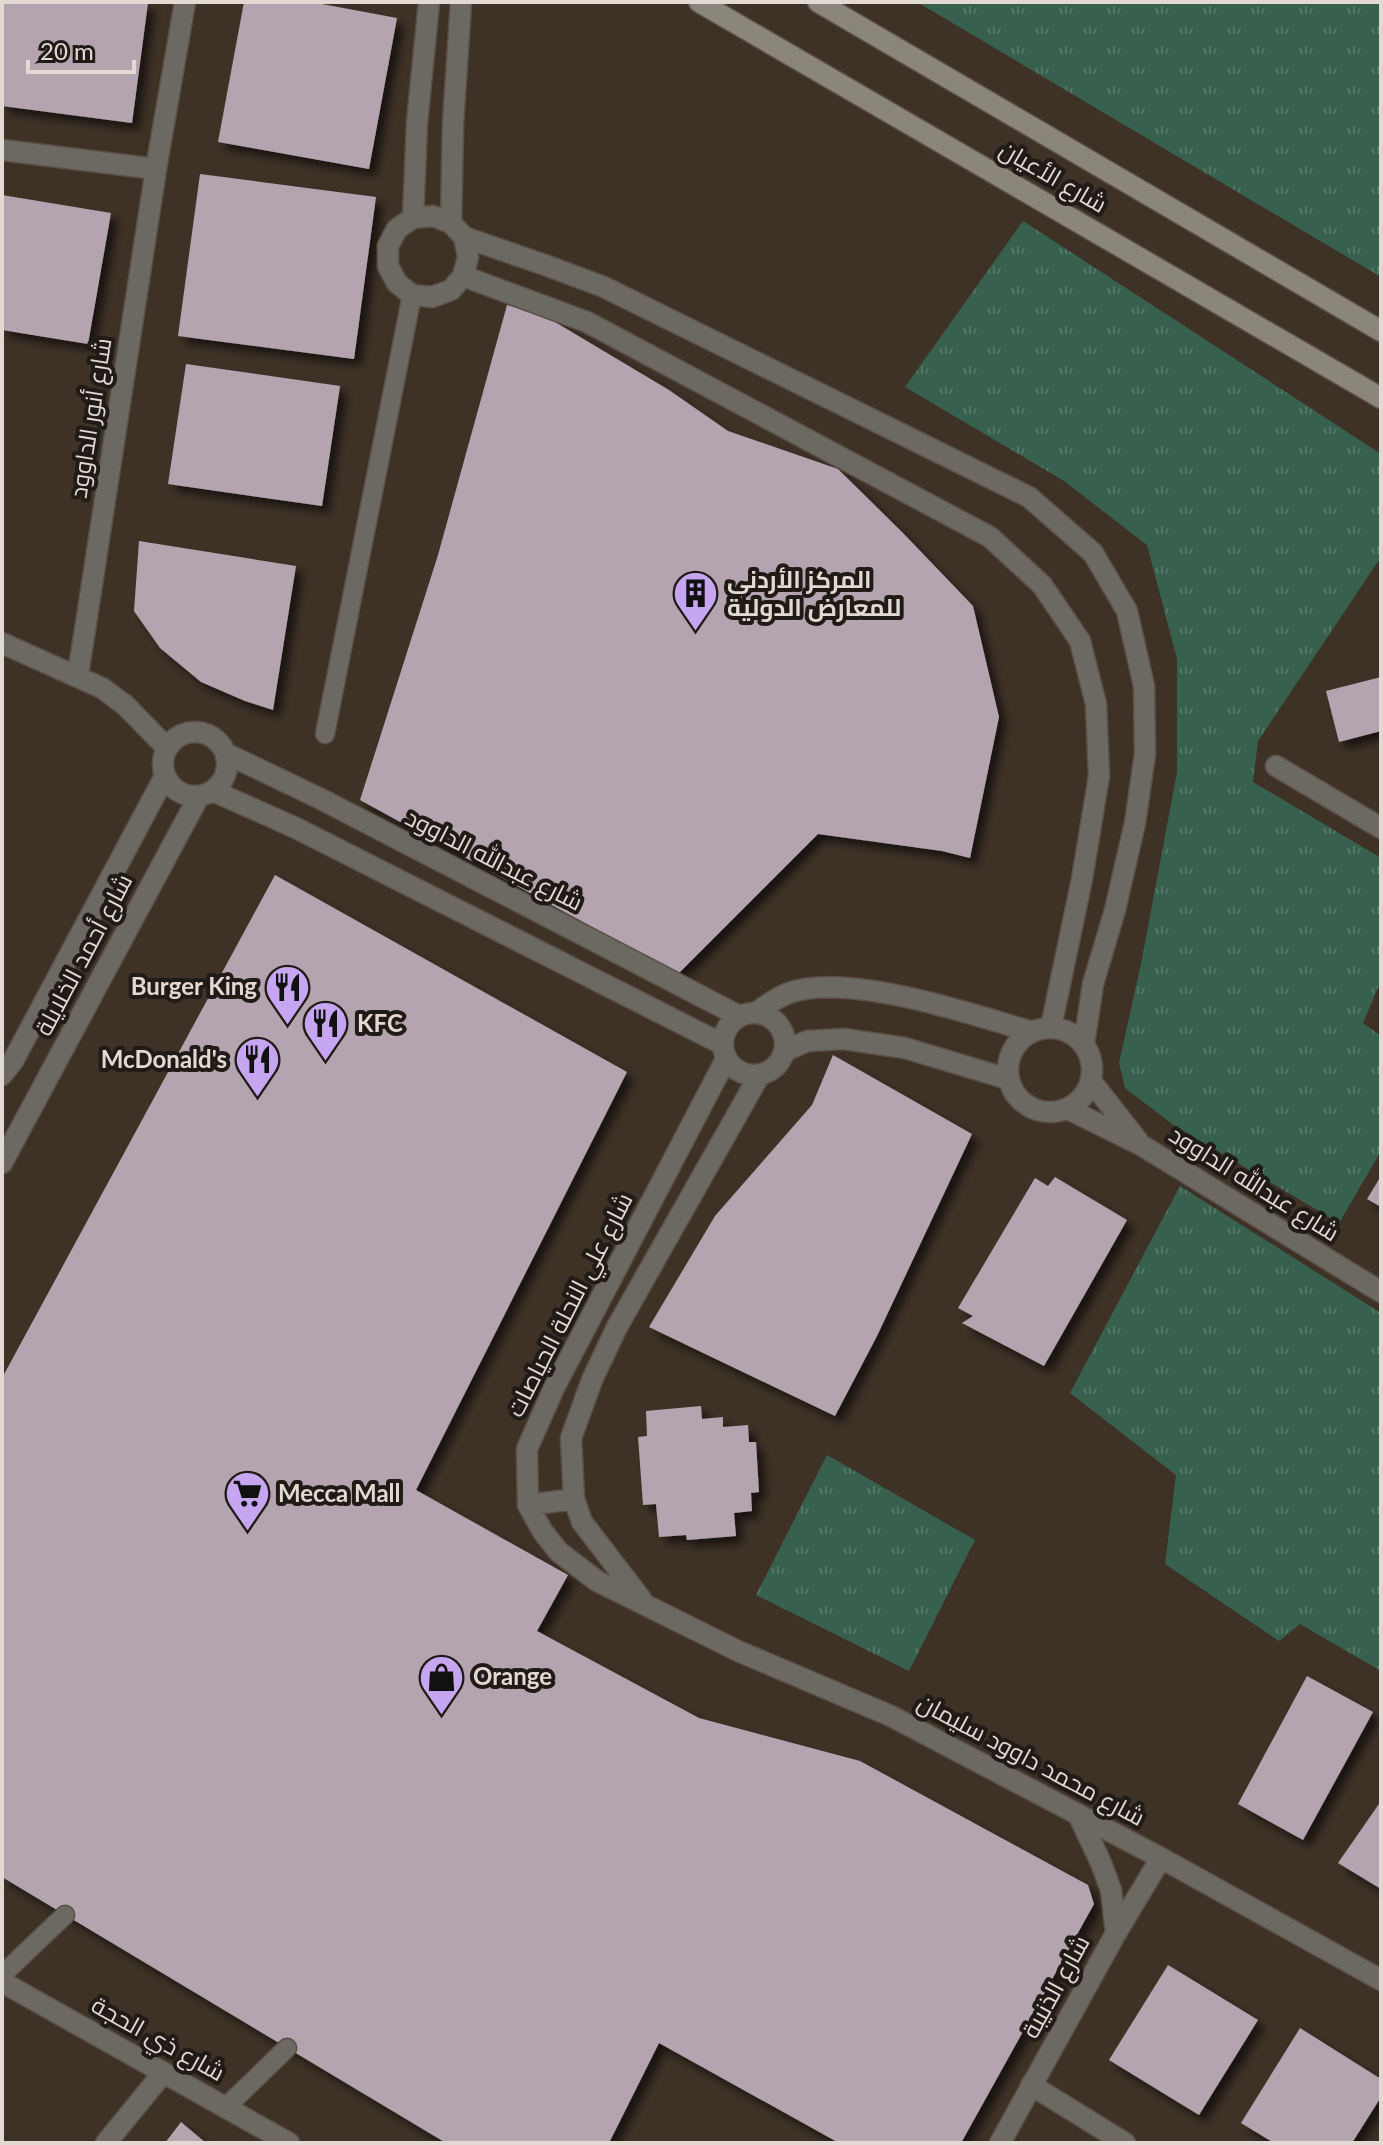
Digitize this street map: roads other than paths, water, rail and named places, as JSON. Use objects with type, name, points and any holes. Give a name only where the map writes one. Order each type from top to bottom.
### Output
[{"type":"street","name":"شارع أنور الداوود","points":[[78,675],[156,169],[185,2]]},
{"type":"street","points":[[413,218],[417,123],[429,2]]},
{"type":"street","points":[[461,2],[453,124],[457,230],[468,257],[463,276],[451,290],[432,297],[412,295],[397,283],[388,266],[388,246],[397,229],[413,218],[433,216],[457,230],[604,287],[1029,497],[1093,553],[1127,611],[1144,686],[1145,754],[1135,823],[1115,910],[1093,984],[1084,1044]]},
{"type":"street","name":"شارع الأعيان","points":[[699,2],[1381,398]]},
{"type":"street","name":"شارع الأعيان","points":[[818,2],[1381,331]]},
{"type":"street","points":[[2,150],[156,169]]},
{"type":"street","points":[[463,276],[587,322],[990,537],[1042,585],[1080,641],[1096,704],[1099,776],[1082,879],[1042,1030],[1017,1043],[1008,1060],[1008,1079],[1016,1097],[1031,1109],[1049,1113],[1068,1109],[1087,1093],[1092,1062],[1084,1044],[1069,1032],[1042,1030],[890,994],[839,987],[812,987],[787,993],[748,1014],[726,1029],[724,1052]]},
{"type":"street","points":[[2,643],[102,688],[125,705],[167,748]]},
{"type":"street","points":[[206,794],[222,780],[226,767],[225,753],[217,741],[204,733],[190,732],[177,737],[167,748],[163,761],[165,776],[172,788],[185,795],[206,794],[296,828],[724,1052],[740,1073],[759,1076],[776,1068],[785,1051],[785,1033],[774,1018],[748,1014]]},
{"type":"street","name":"شارع عبدالله الداوود","points":[[225,753],[748,1014]]},
{"type":"street","points":[[1276,766],[1381,828]]},
{"type":"street","name":"شارع أحمد الخلايلة","points":[[2,1075],[20,1047],[165,776]]},
{"type":"street","name":"شارع أحمد الخلايلة","points":[[2,1163],[8,1132],[206,794]]},
{"type":"street","points":[[785,1051],[807,1041],[844,1039],[905,1048],[1008,1079]]},
{"type":"street","name":"شارع علي النحلة الحياصات","points":[[528,1505],[527,1449],[538,1422],[724,1052]]},
{"type":"street","points":[[646,1605],[582,1522],[574,1499],[571,1438],[592,1380],[617,1327],[759,1076]]},
{"type":"street","name":"شارع عبدالله الداوود","points":[[1091,1081],[1141,1145]]},
{"type":"street","name":"شارع عبدالله الداوود","points":[[1068,1109],[1141,1145],[1381,1292]]},
{"type":"street","points":[[574,1499],[528,1505],[559,1552],[597,1581],[646,1605]]},
{"type":"street","name":"شارع محمد داوود سليمان","points":[[646,1605],[738,1651],[891,1716],[1161,1858],[1381,1980]]},
{"type":"street","points":[[1079,1816],[1111,1890],[1116,1933]]},
{"type":"street","name":"شارع الذنيبة","points":[[1000,2143],[1161,1858]]},
{"type":"street","name":"شارع ذي الحجة","points":[[2,1982],[289,2143]]},
{"type":"street","points":[[106,2143],[163,2073]]},
{"type":"street","points":[[1031,2085],[1125,2143]]},
{"type":"lane","points":[[325,734],[412,295]]},
{"type":"lane","points":[[2,1975],[65,1915]]},
{"type":"lane","points":[[226,2107],[287,2048]]},
{"type":"place","name":"المركز الأردني للمعارض الدولية","points":[[696,633]]},
{"type":"place","name":"Burger King","points":[[288,1026]]},
{"type":"place","name":"KFC","points":[[326,1063]]},
{"type":"place","name":"McDonald's","points":[[258,1099]]},
{"type":"place","name":"Mecca Mall","points":[[247,1533]]},
{"type":"place","name":"Orange","points":[[442,1716]]}]
